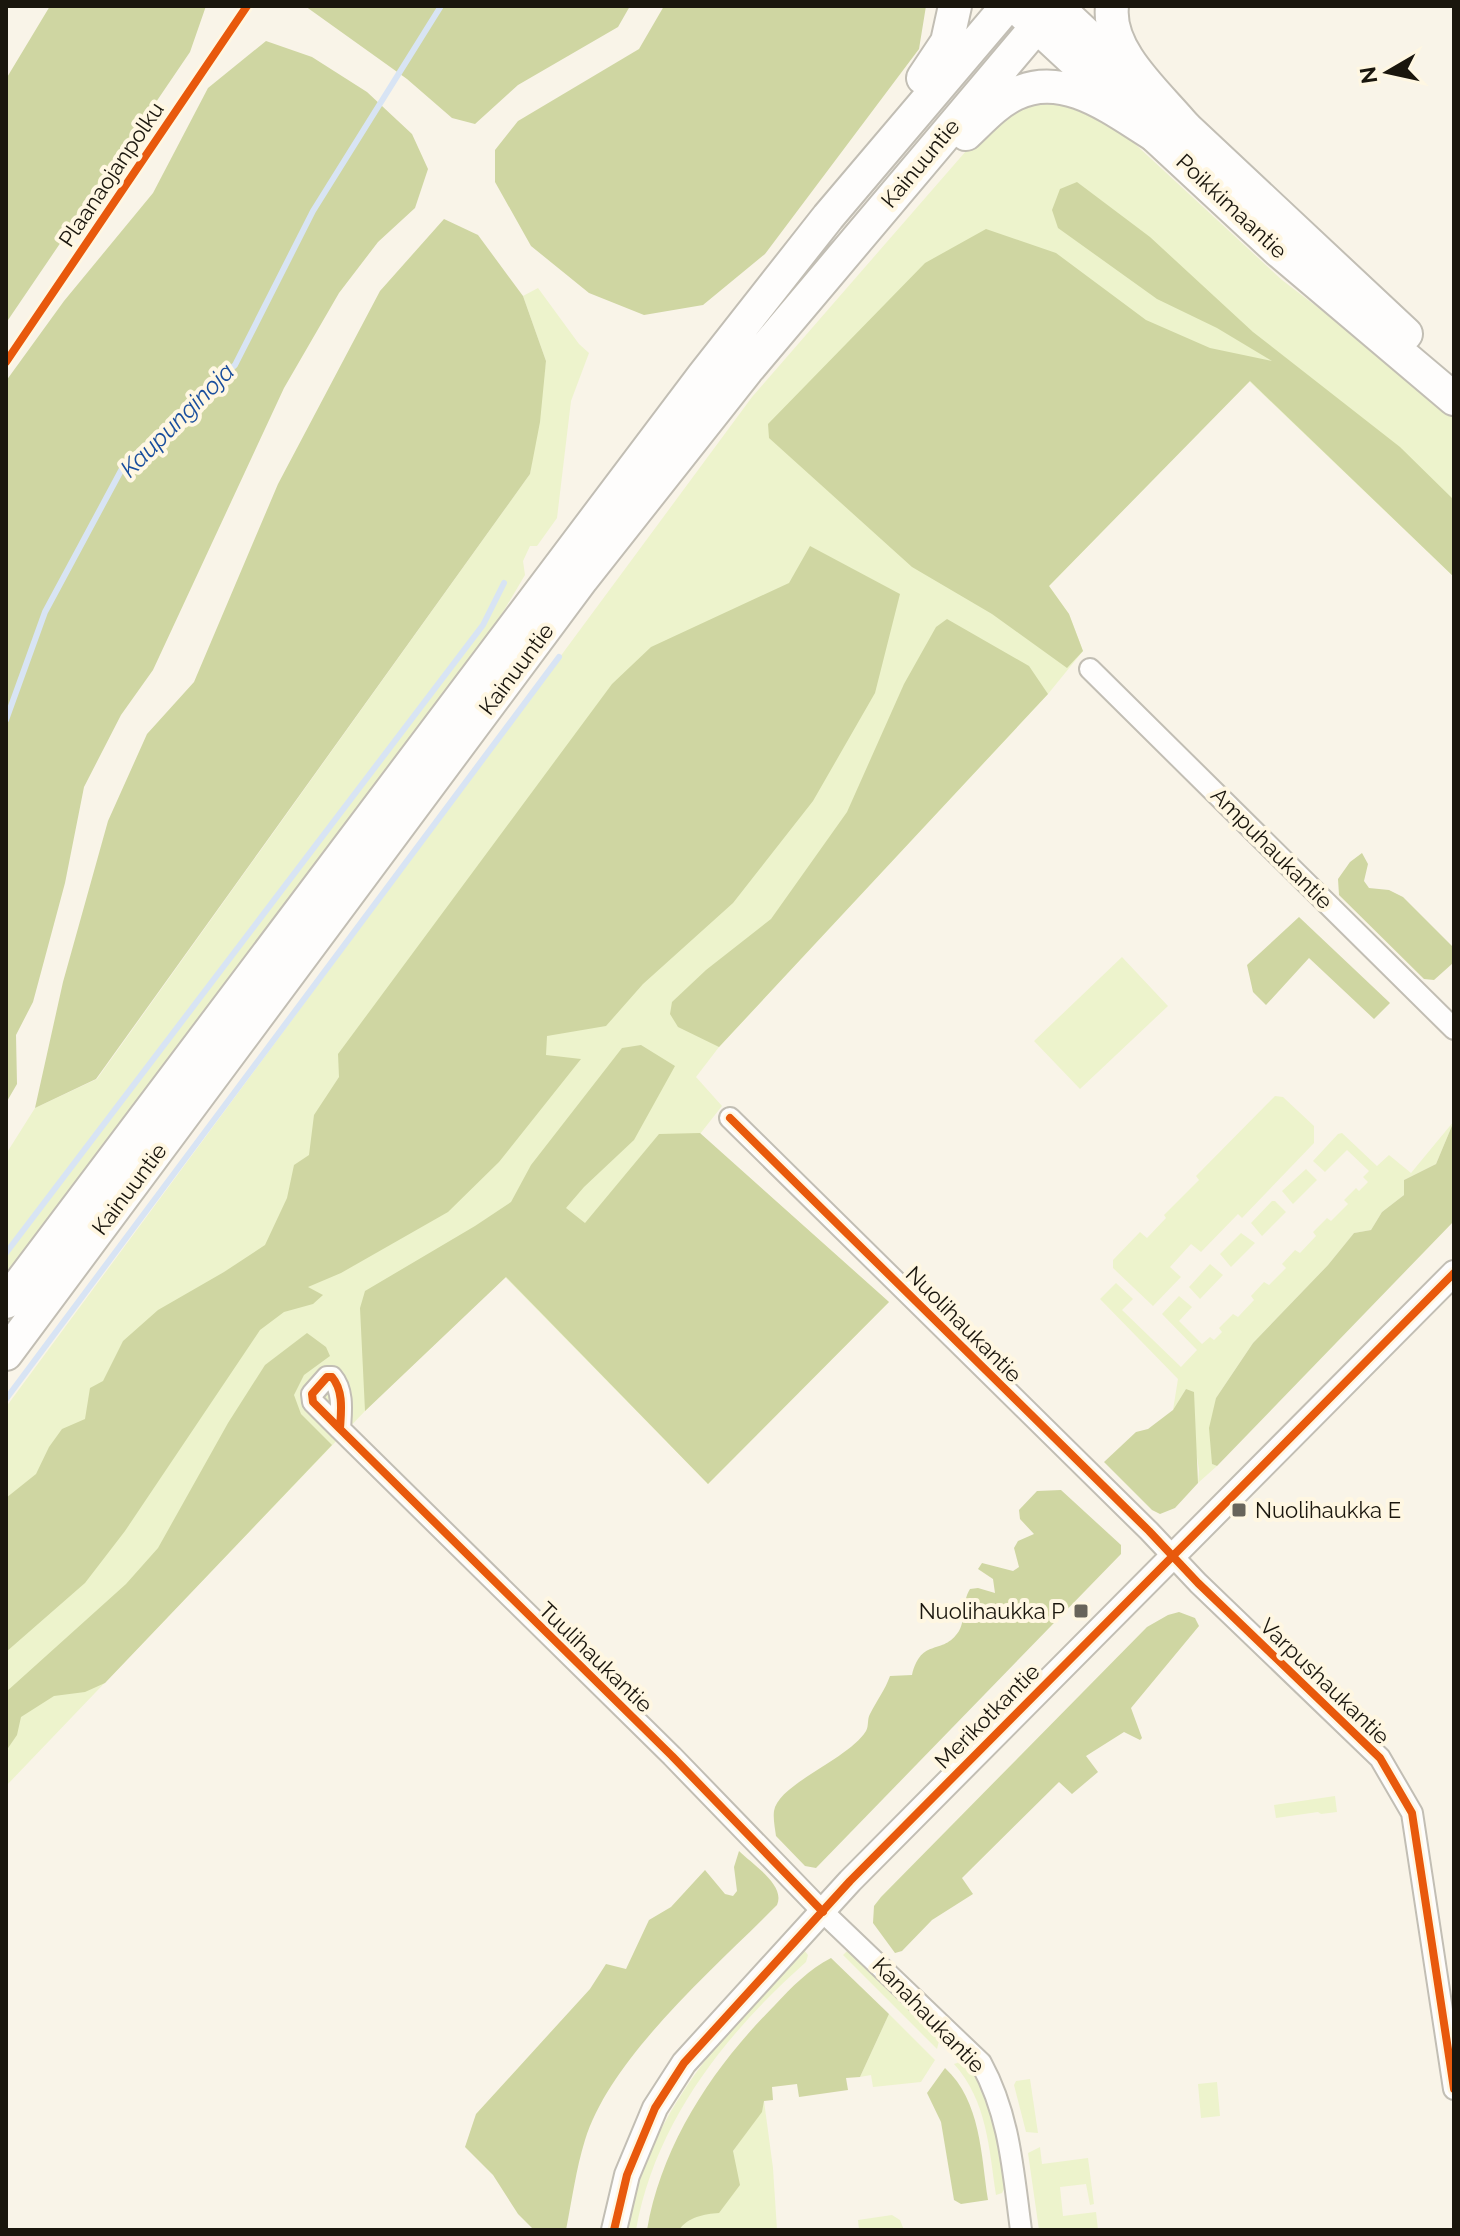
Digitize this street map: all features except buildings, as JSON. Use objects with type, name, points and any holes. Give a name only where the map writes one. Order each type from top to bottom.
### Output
[{"type":"main road","points":[[861,178],[947,42],[955,6]]},
{"type":"main road","name":"Kainuuntie","points":[[6,1302],[685,400],[861,178],[1007,6]]},
{"type":"main road","points":[[1112,6],[1113,34],[1172,133]]},
{"type":"main road","name":"Kainuuntie","points":[[6,1354],[582,579],[747,370],[1040,11]]},
{"type":"main road","name":"Poikkimaantie","points":[[1040,11],[1172,133],[1365,294],[1454,381]]},
{"type":"main road","points":[[852,245],[995,107],[1022,91],[1050,86],[1072,89],[1172,133]]},
{"type":"main road","name":"Poikkimaantie","points":[[1172,133],[1279,251],[1454,399]]},
{"type":"street","name":"Ampuhaukantie","points":[[1090,669],[1454,1029]]},
{"type":"street","name":"Nuolihaukantie","points":[[730,1118],[1171,1556]]},
{"type":"street","name":"Merikotkantie","points":[[614,2230],[627,2175],[655,2108],[684,2063],[861,1870],[1454,1273]]},
{"type":"street","name":"Tuulihaukantie","points":[[340,1429],[672,1756],[823,1912]]},
{"type":"street","name":"Varpushaukantie","points":[[1171,1556],[1380,1758],[1412,1813],[1454,2089]]},
{"type":"street","name":"Kanahaukantie","points":[[823,1912],[981,2063],[996,2089],[1006,2124],[1021,2230]]},
{"type":"green space","points":[[50,6],[206,6],[190,52],[6,323],[6,79]]},
{"type":"green space","points":[[305,6],[630,6],[618,27],[518,85],[475,124],[452,118],[407,79]]},
{"type":"green space","points":[[664,6],[926,6],[919,49],[765,254],[703,305],[644,315],[589,293],[531,246],[495,182],[495,150],[518,121],[639,49]]},
{"type":"green space","points":[[266,41],[312,57],[367,92],[412,134],[428,169],[415,208],[378,242],[339,293],[284,388],[153,670],[121,715],[84,787],[65,883],[33,1002],[16,1035],[17,1084],[6,1103],[6,381],[64,301],[153,193],[208,88]]},
{"type":"green space","points":[[1054,97],[1108,119],[1282,280],[1454,412],[1454,577],[1249,381],[1049,586],[1069,614],[1083,651],[1048,694],[719,1047],[696,1077],[722,1106],[700,1134],[889,1302],[708,1484],[505,1277],[365,1411],[6,1786],[6,1407],[752,397],[993,120],[1015,103]]},
{"type":"green space","points":[[1077,182],[1150,237],[1253,332],[1400,447],[1454,500],[1454,577],[1250,381],[1049,586],[1069,614],[1083,651],[1067,668],[992,614],[912,567],[769,438],[768,424],[925,263],[986,229],[1056,253],[1146,320],[1210,348],[1272,361],[1217,328],[1157,299],[1058,228],[1052,210],[1060,189]]},
{"type":"green space","points":[[444,219],[478,235],[523,296],[546,361],[540,422],[530,474],[96,1079],[35,1108],[63,982],[108,821],[147,734],[194,682],[278,484],[380,291]]},
{"type":"green space","points":[[538,288],[589,353],[571,401],[557,518],[537,546],[530,546],[523,561],[525,575],[480,651],[6,1285],[6,1154],[35,1108],[97,1079],[530,474],[546,361],[523,296]]},
{"type":"green space","points":[[810,546],[900,594],[875,693],[813,801],[733,903],[643,984],[606,1026],[547,1036],[546,1055],[581,1059],[499,1162],[448,1212],[341,1273],[308,1287],[323,1295],[313,1304],[284,1312],[260,1330],[125,1531],[85,1583],[6,1652],[6,1498],[36,1474],[62,1429],[85,1419],[90,1388],[103,1381],[123,1341],[158,1310],[265,1245],[287,1198],[294,1165],[309,1155],[314,1115],[339,1077],[338,1054],[612,684],[651,647],[789,583]]},
{"type":"green space","points":[[947,619],[1029,666],[1048,694],[719,1047],[678,1027],[670,1014],[672,1002],[706,970],[771,919],[847,812],[904,684],[936,627]]},
{"type":"green space","points":[[1362,853],[1368,864],[1364,881],[1369,888],[1389,890],[1403,897],[1453,947],[1453,963],[1434,980],[1424,979],[1339,895],[1338,879],[1350,862]]},
{"type":"green space","points":[[1299,917],[1390,1003],[1374,1019],[1309,958],[1266,1005],[1253,992],[1247,965]]},
{"type":"green space","points":[[1122,957],[1168,1006],[1080,1089],[1034,1041]]},
{"type":"green space","points":[[641,1045],[675,1066],[634,1140],[566,1208],[585,1223],[659,1134],[700,1133],[889,1302],[708,1484],[506,1277],[365,1411],[360,1308],[365,1291],[511,1202],[531,1165],[622,1048]]},
{"type":"green space","points":[[1275,1096],[1283,1097],[1314,1126],[1314,1143],[1242,1218],[1238,1214],[1201,1252],[1191,1244],[1170,1267],[1181,1277],[1153,1306],[1113,1268],[1113,1260],[1140,1232],[1147,1238],[1166,1218],[1164,1215],[1199,1180],[1196,1176]]},
{"type":"green space","points":[[1454,1121],[1436,1164],[1404,1180],[1404,1195],[1382,1212],[1371,1230],[1354,1233],[1328,1265],[1253,1343],[1216,1398],[1212,1464],[1217,1466],[1198,1483],[1199,1470],[1186,1389],[1173,1410],[1178,1379],[1100,1299],[1116,1283],[1133,1299],[1122,1310],[1181,1367],[1197,1350],[1162,1314],[1179,1296],[1192,1307],[1179,1321],[1202,1344],[1210,1337],[1214,1340],[1222,1332],[1219,1328],[1233,1314],[1238,1317],[1254,1300],[1251,1296],[1264,1282],[1269,1285],[1286,1268],[1282,1264],[1295,1250],[1300,1253],[1316,1236],[1313,1232],[1327,1218],[1331,1221],[1348,1204],[1344,1200],[1368,1182],[1363,1177],[1369,1171],[1347,1150],[1325,1172],[1313,1161],[1338,1134],[1342,1133],[1377,1166],[1389,1155],[1411,1173]]},
{"type":"green space","points":[[1454,1121],[1454,1221],[1217,1466],[1212,1464],[1209,1428],[1216,1398],[1253,1343],[1328,1265],[1354,1233],[1371,1230],[1382,1212],[1404,1195],[1404,1180],[1436,1164]]},
{"type":"green space","points":[[1306,1169],[1317,1180],[1293,1204],[1282,1191]]},
{"type":"green space","points":[[1272,1201],[1286,1212],[1262,1236],[1251,1223]]},
{"type":"green space","points":[[1241,1233],[1255,1243],[1231,1267],[1220,1254]]},
{"type":"green space","points":[[1210,1264],[1223,1275],[1200,1299],[1189,1287]]},
{"type":"green space","points":[[307,1333],[326,1347],[330,1356],[304,1375],[294,1395],[301,1414],[332,1445],[105,1683],[85,1692],[54,1696],[21,1717],[17,1735],[6,1751],[6,1692],[126,1584],[158,1548],[228,1423],[265,1365]]},
{"type":"green space","points":[[1186,1389],[1194,1392],[1198,1483],[1175,1508],[1160,1514],[1152,1510],[1104,1462],[1136,1432],[1148,1429],[1173,1410]]},
{"type":"green space","points":[[1061,1490],[1121,1545],[1121,1554],[816,1868],[805,1866],[776,1836],[774,1811],[778,1801],[800,1781],[845,1752],[866,1731],[869,1716],[890,1676],[912,1675],[921,1655],[953,1639],[961,1626],[970,1589],[995,1593],[993,1579],[978,1569],[982,1563],[1013,1571],[1019,1567],[1014,1548],[1018,1541],[1034,1534],[1020,1519],[1019,1510],[1037,1491]]},
{"type":"green space","points":[[1179,1612],[1195,1618],[1199,1626],[1131,1708],[1142,1738],[1140,1740],[1124,1732],[1086,1756],[1098,1772],[1072,1794],[1059,1782],[962,1878],[973,1894],[932,1920],[902,1951],[895,1953],[873,1923],[874,1906],[881,1897],[1147,1627]]},
{"type":"green space","points":[[1335,1796],[1337,1812],[1276,1818],[1274,1805]]},
{"type":"green space","points":[[739,1851],[777,1890],[777,1905],[668,2014],[617,2077],[598,2108],[585,2140],[566,2230],[534,2230],[518,2214],[493,2175],[465,2147],[476,2114],[590,1989],[606,1964],[626,1969],[649,1920],[671,1907],[705,1870],[725,1894],[733,1896],[737,1891],[734,1867]]},
{"type":"green space","points":[[850,1948],[940,2037],[937,2049],[843,1955]]},
{"type":"green space","points":[[804,1950],[808,1955],[806,1962],[748,2019],[698,2082],[659,2153],[645,2190],[636,2230],[628,2230],[637,2189],[651,2150],[670,2112],[719,2043]]},
{"type":"green space","points":[[831,1958],[889,2014],[860,2077],[846,2078],[848,2090],[799,2097],[797,2084],[772,2087],[773,2100],[764,2101],[762,2112],[733,2151],[740,2185],[719,2213],[697,2217],[679,2230],[647,2230],[654,2198],[678,2137],[712,2080],[731,2054],[788,1992],[808,1973]]},
{"type":"green space","points":[[889,2014],[935,2060],[921,2082],[873,2087],[871,2075],[860,2077]]},
{"type":"green space","points":[[954,2064],[967,2064],[977,2079],[994,2122],[1005,2187],[1002,2193],[996,2195],[985,2126],[974,2093]]},
{"type":"green space","points":[[945,2068],[957,2081],[973,2112],[988,2200],[961,2204],[954,2200],[941,2122],[927,2093]]},
{"type":"green space","points":[[1030,2079],[1038,2133],[1026,2132],[1014,2085],[1016,2081]]},
{"type":"green space","points":[[1217,2082],[1220,2116],[1201,2118],[1198,2084]]},
{"type":"green space","points":[[764,2101],[777,2230],[679,2230],[680,2226],[700,2214],[733,2151],[761,2112]]},
{"type":"green space","points":[[1040,2147],[1042,2164],[1088,2158],[1094,2204],[1090,2205],[1086,2184],[1060,2187],[1063,2216],[1096,2212],[1098,2230],[1039,2230],[1028,2153]]},
{"type":"green space","points":[[892,2215],[900,2220],[904,2230],[859,2230],[858,2220]]},
{"type":"waterway","name":"Kaupunginoja","points":[[6,720],[45,612],[124,465],[235,365],[313,211],[441,6]]},
{"type":"waterway","points":[[6,1253],[483,625],[504,583]]},
{"type":"waterway","points":[[6,1399],[559,657]]},
{"type":"cycle path","name":"Plaanaojanpolku","points":[[6,362],[247,6]]},
{"type":"cycle path","points":[[730,1118],[1198,1583],[1380,1758],[1412,1813],[1454,2089]]},
{"type":"cycle path","points":[[614,2230],[627,2175],[655,2108],[684,2063],[850,1881],[1454,1273]]},
{"type":"cycle path","points":[[340,1429],[313,1402],[312,1394],[327,1377],[332,1377],[338,1389],[340,1429],[672,1756],[823,1912]]},
{"type":"place","name":"Nuolihaukka E","points":[[1239,1510]]},
{"type":"place","name":"Nuolihaukka P","points":[[1081,1611]]}]
